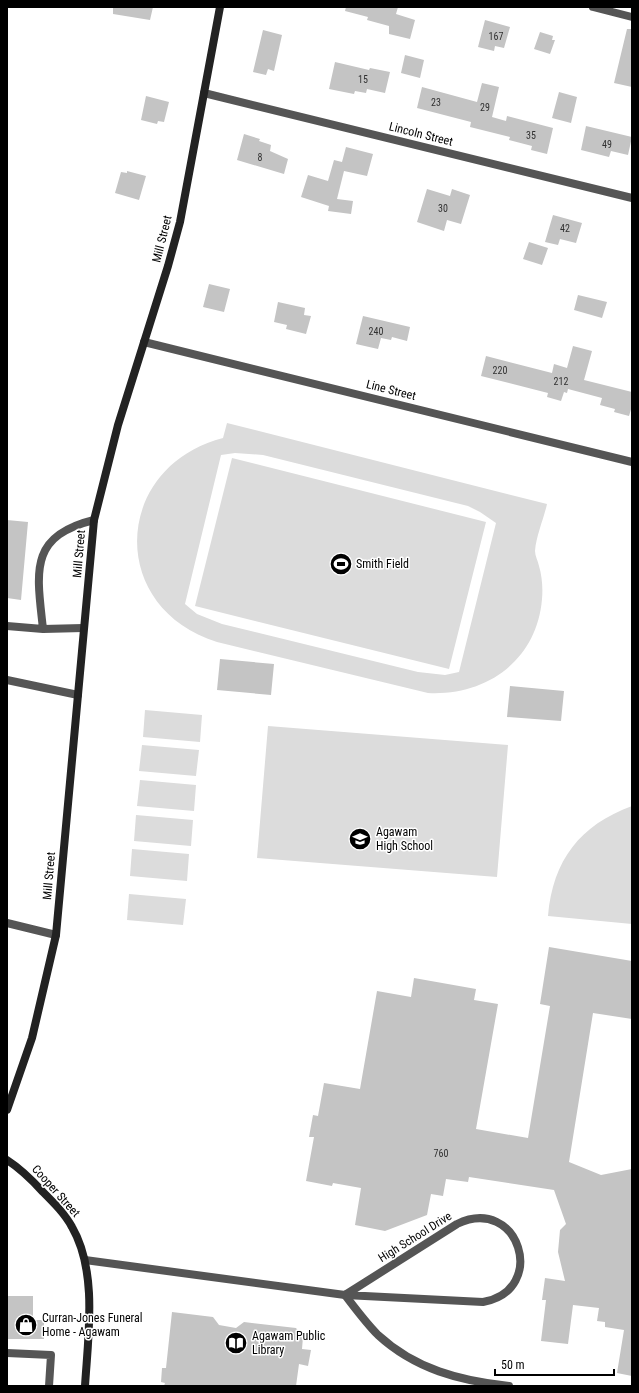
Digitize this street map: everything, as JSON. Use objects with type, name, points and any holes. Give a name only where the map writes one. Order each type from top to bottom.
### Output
[{"type":"street","name":"Mill Street","points":[[7,1110],[32,1038],[56,935],[94,520],[118,425],[180,222],[220,7]]},
{"type":"street","points":[[593,7],[632,17]]},
{"type":"street","name":"Lincoln Street","points":[[204,93],[632,198]]},
{"type":"street","name":"Line Street","points":[[144,342],[632,462]]},
{"type":"street","points":[[43,629],[39,566],[43,552],[52,539],[64,530],[78,524],[94,520]]},
{"type":"street","points":[[7,626],[43,629],[83,628]]},
{"type":"street","points":[[7,680],[78,695]]},
{"type":"street","points":[[7,923],[56,935]]},
{"type":"street","name":"Cooper Street","points":[[7,1160],[26,1174],[60,1210],[76,1235],[85,1260],[88,1283],[85,1386]]},
{"type":"street","name":"High School Drive","points":[[85,1260],[345,1295],[477,1302],[489,1301],[504,1293],[516,1280],[520,1269],[520,1251],[513,1236],[500,1224],[482,1218],[469,1219],[457,1224],[345,1295]]},
{"type":"street","points":[[345,1295],[378,1334],[397,1350],[418,1364],[461,1378],[509,1386]]},
{"type":"street","points":[[7,1353],[51,1355],[49,1386]]},
{"type":"shaded area","points":[[227,423],[547,504],[535,551],[541,574],[542,586],[542,599],[538,621],[530,640],[519,656],[505,670],[489,681],[470,688],[450,692],[428,693],[217,642],[181,625],[156,600],[141,570],[137,538],[143,506],[160,477],[186,454],[223,438]],"holes":[[[235,453],[263,455],[468,506],[496,523],[459,672],[445,675],[418,672],[222,624],[197,614],[185,604],[221,455]]]},
{"type":"shaded area","name":"Smith Field","points":[[232,458],[486,522],[449,669],[195,606]]},
{"type":"shaded area","points":[[145,710],[202,715],[200,742],[143,737]]},
{"type":"shaded area","points":[[268,726],[508,745],[497,877],[257,858]]},
{"type":"shaded area","points":[[142,745],[199,750],[196,776],[139,771]]},
{"type":"shaded area","points":[[140,780],[196,785],[194,811],[137,806]]},
{"type":"shaded area","points":[[632,806],[632,924],[548,916],[556,878],[572,847],[584,834],[598,823]]},
{"type":"shaded area","points":[[136,815],[193,820],[191,846],[134,841]]},
{"type":"shaded area","points":[[132,849],[189,854],[187,881],[130,876]]},
{"type":"shaded area","points":[[129,894],[186,899],[183,925],[127,920]]},
{"type":"building","points":[[113,7],[153,7],[150,20],[113,14]]},
{"type":"building","points":[[346,7],[398,7],[396,14],[415,20],[410,39],[389,34],[389,26],[367,20],[368,17],[345,11]]},
{"type":"building","points":[[485,20],[510,27],[504,48],[495,46],[494,51],[478,47]]},
{"type":"building","points":[[627,29],[632,29],[632,87],[614,83]]},
{"type":"building","points":[[263,30],[282,35],[274,71],[268,69],[266,75],[253,72]]},
{"type":"building","points":[[540,32],[553,36],[552,40],[555,40],[550,54],[534,49]]},
{"type":"building","points":[[405,55],[424,60],[420,78],[401,73]]},
{"type":"building","points":[[335,62],[369,70],[370,68],[390,72],[385,93],[367,89],[366,93],[355,91],[354,94],[329,89]]},
{"type":"building","points":[[482,83],[499,87],[492,117],[506,121],[507,116],[553,128],[547,154],[531,150],[532,146],[509,140],[510,137],[470,127],[471,122],[417,108],[422,87],[477,102]]},
{"type":"building","points":[[559,92],[577,97],[571,123],[552,118]]},
{"type":"building","points":[[146,96],[169,102],[164,122],[158,121],[157,124],[141,120]]},
{"type":"building","points":[[586,126],[632,137],[628,155],[611,151],[609,157],[581,150]]},
{"type":"building","points":[[244,134],[260,139],[259,141],[271,145],[270,151],[288,159],[284,174],[237,160]]},
{"type":"building","points":[[346,147],[373,154],[367,176],[344,171],[337,199],[353,201],[351,214],[328,211],[329,206],[301,197],[308,175],[328,181],[334,160],[342,162]]},
{"type":"building","points":[[127,171],[146,176],[139,200],[115,193],[121,172],[127,173]]},
{"type":"building","points":[[427,189],[450,196],[452,189],[470,195],[461,224],[447,220],[444,231],[417,222]]},
{"type":"building","points":[[553,215],[582,223],[576,243],[560,239],[558,245],[545,242]]},
{"type":"building","points":[[529,242],[548,248],[542,265],[523,259]]},
{"type":"building","points":[[209,284],[230,289],[224,312],[203,307]]},
{"type":"building","points":[[578,295],[607,302],[602,318],[574,310]]},
{"type":"building","points":[[278,302],[305,308],[304,315],[311,316],[306,334],[286,329],[287,325],[274,322]]},
{"type":"building","points":[[363,316],[410,327],[407,341],[392,337],[391,340],[381,338],[378,349],[356,344]]},
{"type":"building","points":[[573,346],[592,351],[584,380],[632,392],[632,406],[629,416],[614,412],[615,409],[600,405],[602,398],[568,389],[567,393],[564,392],[561,401],[547,397],[548,393],[481,376],[486,356],[552,373],[554,364],[567,368]]},
{"type":"building","points":[[7,520],[28,522],[21,600],[7,598]]},
{"type":"building","points":[[220,659],[274,664],[271,695],[217,690]]},
{"type":"building","points":[[510,686],[564,691],[561,721],[507,717]]},
{"type":"building","points":[[549,947],[632,961],[632,1019],[593,1013],[569,1162],[601,1175],[632,1169],[632,1376],[617,1373],[624,1330],[605,1327],[605,1322],[597,1321],[599,1308],[573,1305],[568,1344],[541,1341],[546,1300],[542,1300],[545,1278],[565,1281],[558,1252],[560,1230],[566,1224],[554,1190],[469,1177],[468,1182],[446,1179],[443,1196],[431,1194],[427,1215],[385,1231],[355,1225],[361,1188],[333,1183],[332,1186],[306,1181],[314,1137],[309,1137],[313,1115],[318,1116],[324,1083],[360,1089],[377,991],[411,997],[414,978],[476,989],[474,1000],[498,1004],[476,1129],[528,1138],[550,1006],[540,1004]]},
{"type":"building","name":"Curran-Jones Funeral Home - Agawam","points":[[7,1296],[33,1296],[33,1320],[44,1320],[44,1339],[7,1339]]},
{"type":"building","name":"Agawam Public Library","points":[[172,1312],[213,1317],[219,1325],[236,1328],[244,1322],[296,1328],[303,1337],[302,1349],[311,1350],[308,1366],[299,1364],[296,1386],[164,1386],[165,1383],[161,1382],[162,1368],[166,1368]]},
{"type":"place","name":"Smith Field","points":[[341,564]]},
{"type":"place","name":"Agawam High School","points":[[360,839]]},
{"type":"place","name":"Curran-Jones Funeral Home - Agawam","points":[[26,1325]]},
{"type":"place","name":"Agawam Public Library","points":[[236,1343]]}]
